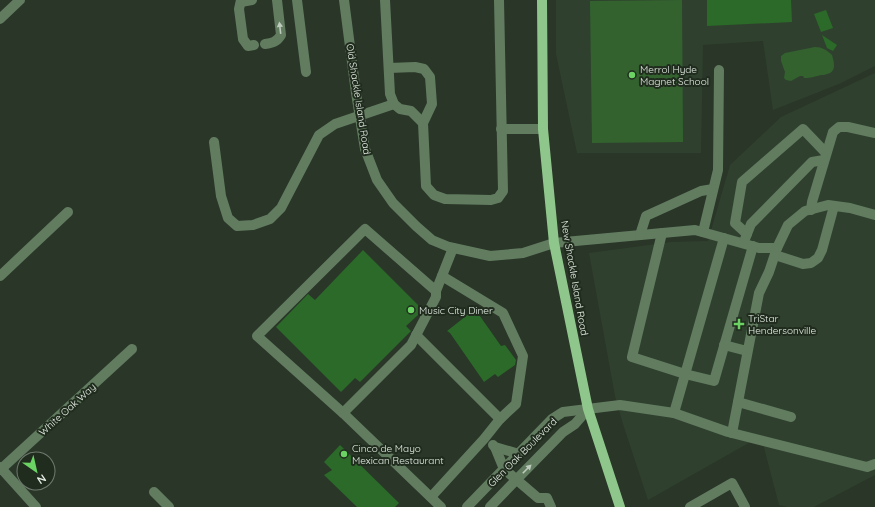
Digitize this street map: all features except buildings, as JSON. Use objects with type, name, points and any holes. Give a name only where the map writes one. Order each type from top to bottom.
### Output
[{"type":"main road","name":"New Shackle Island Road","points":[[542,0],[543,129],[554,243],[588,409],[620,507]]},
{"type":"street","points":[[0,19],[20,0]]},
{"type":"street","points":[[252,0],[241,1],[239,9],[243,39],[248,46],[254,45]]},
{"type":"street","points":[[265,44],[270,44],[277,41],[281,35],[277,0]]},
{"type":"street","points":[[297,0],[306,72]]},
{"type":"street","name":"Old Shackle Island Road","points":[[344,0],[365,149],[377,180],[392,203],[432,240],[453,248],[490,256],[523,253],[554,243],[695,230],[776,252],[803,264],[812,263],[818,258],[822,250],[834,206]]},
{"type":"street","points":[[385,0],[390,94],[394,104],[400,109],[411,111],[423,123]]},
{"type":"street","points":[[389,68],[415,66],[424,69],[430,77],[432,104],[423,123],[426,186],[434,195],[445,199],[491,200],[498,198],[503,191],[500,0]]},
{"type":"street","points":[[703,232],[718,170],[719,70]]},
{"type":"street","points":[[214,142],[221,196],[228,218],[238,226],[252,225],[270,219],[281,208],[319,135],[335,124],[394,104]]},
{"type":"street","points":[[812,210],[812,202],[833,132],[839,128],[848,127],[875,133]]},
{"type":"street","points":[[501,129],[543,129]]},
{"type":"street","points":[[747,234],[735,223],[742,182],[803,129],[825,156]]},
{"type":"street","points":[[743,244],[751,224],[812,162],[825,156]]},
{"type":"street","points":[[640,235],[646,216],[701,191],[713,189]]},
{"type":"street","points":[[732,433],[759,293],[788,225],[805,211],[828,205],[850,208],[875,215]]},
{"type":"street","points":[[0,276],[68,212]]},
{"type":"street","points":[[436,291],[365,229],[257,336],[343,413],[441,507]]},
{"type":"street","points":[[662,233],[632,357],[685,374],[714,381],[753,246]]},
{"type":"street","points":[[674,413],[724,238]]},
{"type":"street","points":[[343,413],[411,345],[436,297],[436,291],[453,248]]},
{"type":"street","points":[[431,496],[484,439],[500,419],[516,404],[524,356],[503,313],[442,276]]},
{"type":"street","points":[[416,335],[500,419]]},
{"type":"street","points":[[724,345],[747,351]]},
{"type":"street","name":"White Oak Way","points":[[0,469],[132,349]]},
{"type":"street","points":[[738,402],[791,417]]},
{"type":"street","points":[[588,409],[620,405],[674,413],[732,433],[867,467],[875,464]]},
{"type":"street","name":"Glen Oak Boulevard","points":[[467,507],[552,419],[564,412],[588,409]]},
{"type":"street","name":"Glen Oak Boulevard","points":[[490,507],[563,432],[575,424],[588,409]]},
{"type":"street","points":[[484,439],[495,448],[519,454]]},
{"type":"street","points":[[495,448],[504,469],[538,498],[547,498],[551,507]]},
{"type":"street","points":[[0,469],[36,507]]},
{"type":"street","points":[[690,507],[732,482],[745,507]]},
{"type":"street","points":[[154,492],[169,507]]},
{"type":"shaded area","name":"Merrol Hyde Magnet School","points":[[556,0],[875,0],[875,66],[839,84],[773,110],[763,41],[703,45],[701,153],[577,153],[556,54]]},
{"type":"shaded area","name":"TriStar Hendersonville","points":[[875,73],[875,475],[814,507],[787,507],[779,505],[761,436],[648,500],[615,396],[589,253],[671,242],[708,241],[730,165],[781,117]]},
{"type":"green space","points":[[682,0],[683,142],[592,143],[590,1]]},
{"type":"green space","points":[[815,47],[824,49],[832,55],[834,69],[826,75],[811,78],[804,78],[803,76],[800,76],[791,81],[786,80],[784,78],[785,72],[781,61],[781,56],[785,53]]},
{"type":"place","name":"Merrol Hyde Magnet School","points":[[632,75]]},
{"type":"place","name":"Music City Diner","points":[[411,310]]},
{"type":"place","name":"TriStar Hendersonville","points":[[739,324]]},
{"type":"place","name":"Cinco de Mayo Mexican Restaurant","points":[[344,454]]}]
